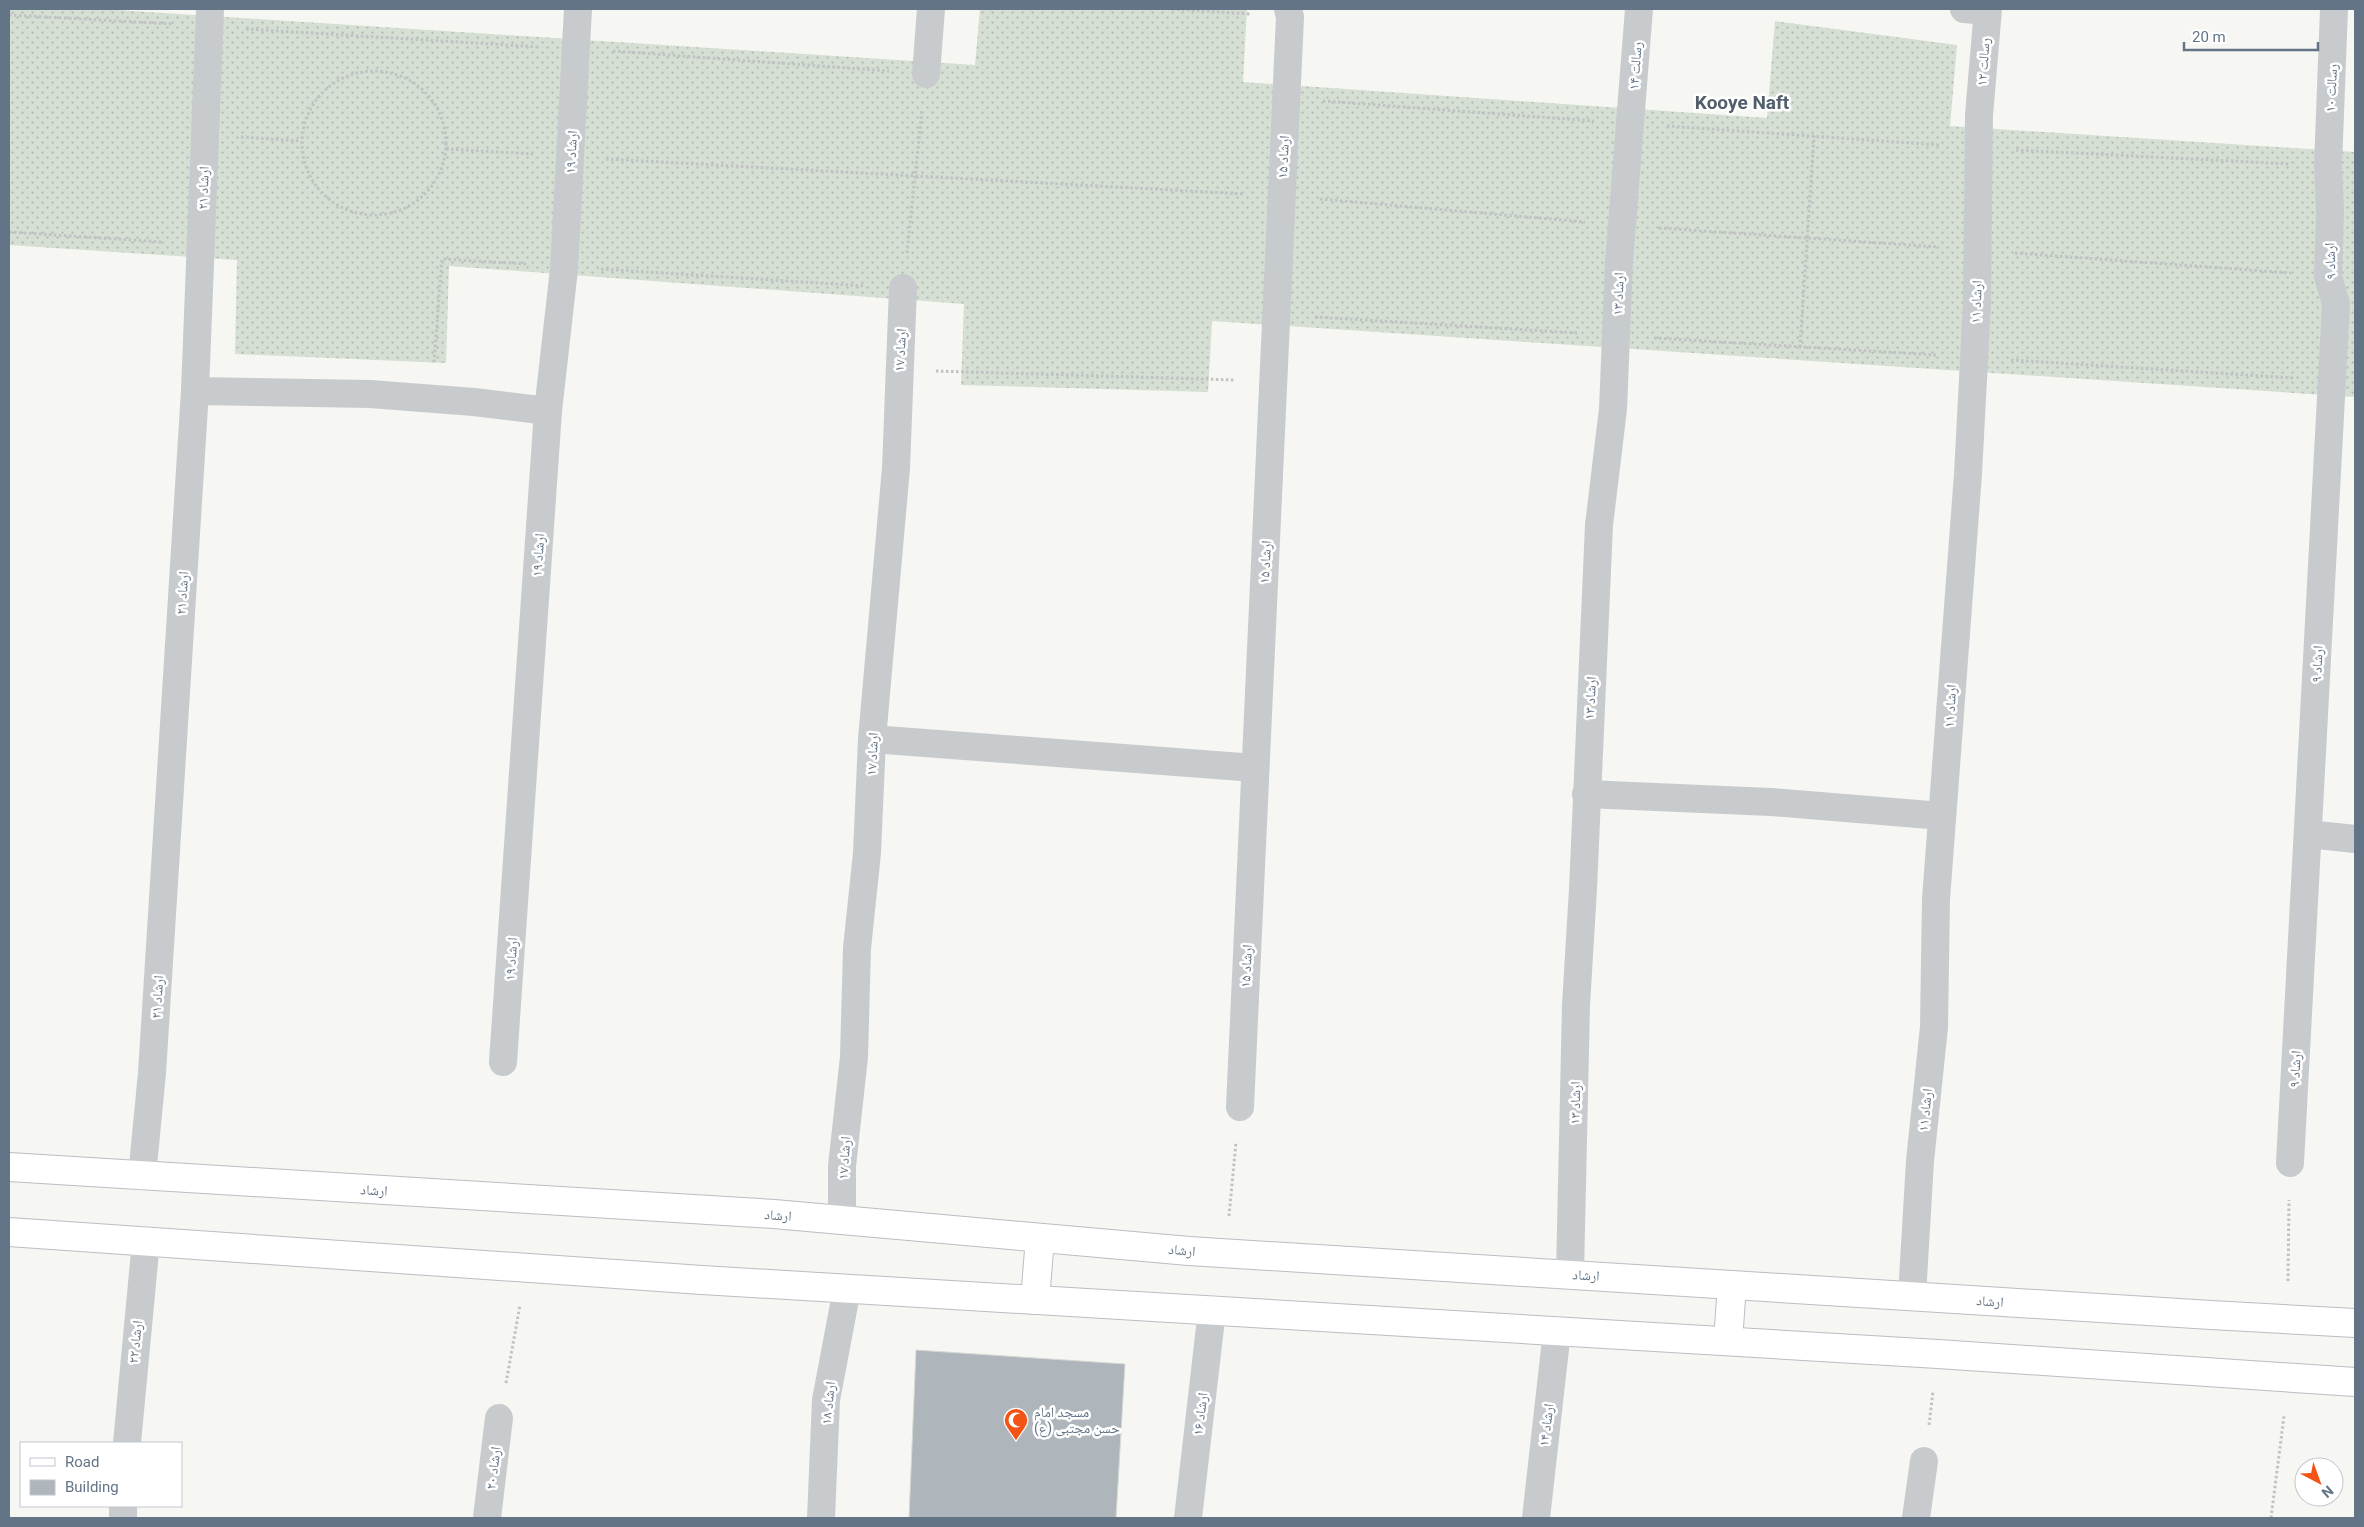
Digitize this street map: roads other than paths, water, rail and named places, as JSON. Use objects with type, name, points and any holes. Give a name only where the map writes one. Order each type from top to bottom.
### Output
[{"type":"street","name":"ارشاد ۱۹","points":[[504,1062],[548,411],[564,267],[578,9]]},
{"type":"street","points":[[926,74],[931,9]]},
{"type":"street","name":"رسالت ۱۴","points":[[1631,124],[1639,9]]},
{"type":"street","name":"رسالت ۱۰","points":[[2328,166],[2334,9]]},
{"type":"street","name":"رسالت ۱۲","points":[[1979,115],[1980,10]]},
{"type":"street","name":"ارشاد ۱۵","points":[[1240,1107],[1274,382],[1289,13]]},
{"type":"street","name":"ارشاد ۲۱","points":[[142,1176],[152,1073],[195,391],[209,18]]},
{"type":"street","name":"ارشاد ۱۱","points":[[1912,1296],[1920,1161],[1934,1027],[1936,899],[1974,358],[1979,115]]},
{"type":"street","name":"ارشاد ۱۳","points":[[1570,1274],[1576,1005],[1599,525],[1613,409],[1622,225],[1631,124]]},
{"type":"street","name":"ارشاد ۹","points":[[2290,1163],[2336,304],[2328,276],[2330,212],[2328,166]]},
{"type":"street","name":"ارشاد ۱۷","points":[[842,1220],[842,1166],[854,1057],[857,948],[867,853],[872,739],[896,468],[898,370],[903,288]]},
{"type":"street","points":[[195,391],[370,394],[548,411]]},
{"type":"street","points":[[872,739],[1255,768]]},
{"type":"street","points":[[1586,794],[1770,802],[1942,816]]},
{"type":"street","points":[[2308,834],[2355,839]]},
{"type":"street","name":"ارشاد","points":[[9,1167],[774,1214],[1226,1254],[2355,1322]]},
{"type":"street","points":[[9,1232],[527,1268],[1938,1354],[2355,1382]]},
{"type":"street","points":[[1035,1300],[1040,1238]]},
{"type":"street","name":"ارشاد ۲۲","points":[[127,1442],[146,1242]]},
{"type":"street","points":[[1728,1341],[1732,1285]]},
{"type":"street","name":"ارشاد ۱۸","points":[[821,1518],[826,1400],[847,1288]]},
{"type":"street","name":"ارشاد ۱۶","points":[[1188,1518],[1212,1310]]},
{"type":"street","name":"ارشاد ۱۴","points":[[1536,1518],[1557,1331]]},
{"type":"street","name":"ارشاد ۲۰","points":[[487,1518],[500,1418]]},
{"type":"street","points":[[1916,1518],[1924,1461]]},
{"type":"place","name":"مسجد امام حسن مجتبی (ع)","points":[[1016,1441]]},
{"type":"district","name":"Kooye Naft","points":[[1742,102]]}]
